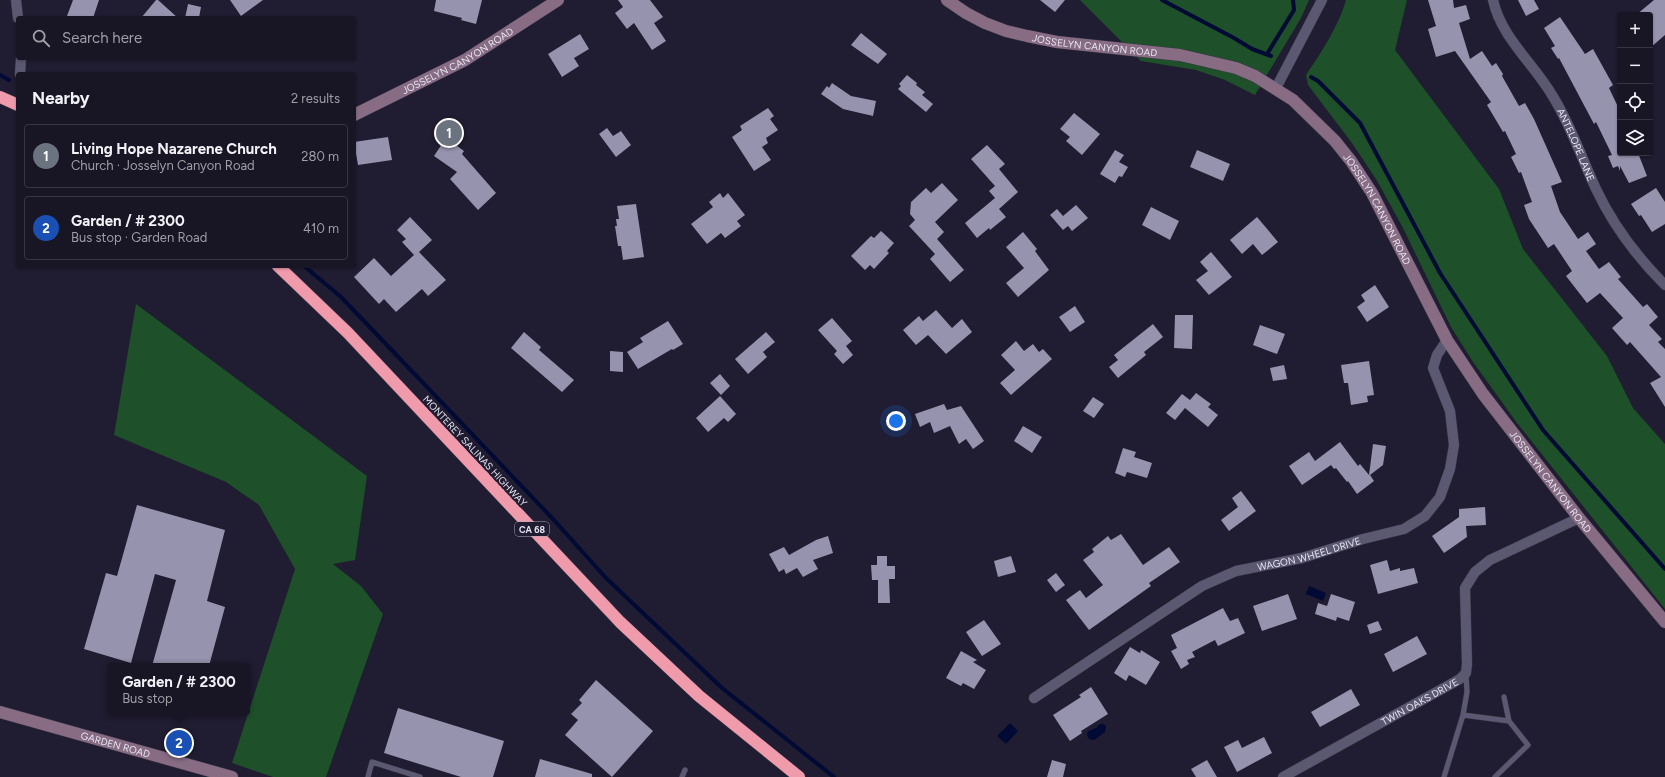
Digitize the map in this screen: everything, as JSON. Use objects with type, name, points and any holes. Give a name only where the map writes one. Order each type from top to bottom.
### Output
[{"type":"highway","points":[[0,98],[16,103]]},
{"type":"highway","name":"MONTEREY SALINAS HIGHWAY","points":[[280,268],[348,333],[620,622],[699,696],[799,777]]},
{"type":"street","points":[[16,0],[18,16]]},
{"type":"street","name":"JOSSELYN CANYON ROAD","points":[[356,114],[420,84],[465,60],[558,0]]},
{"type":"street","name":"JOSSELYN CANYON ROAD","points":[[947,0],[966,13],[985,23],[1006,31],[1046,40],[1198,59],[1241,70],[1276,88],[1293,100],[1335,141],[1351,161],[1372,193],[1447,340],[1483,394],[1579,518],[1665,622]]},
{"type":"street","points":[[1276,88],[1322,0]]},
{"type":"street","name":"ANTELOPE LANE","points":[[1493,0],[1499,20],[1506,32],[1541,78],[1562,111],[1572,130],[1596,189],[1615,223],[1633,250],[1665,285]]},
{"type":"street","points":[[20,72],[21,60]]},
{"type":"street","name":"WAGON WHEEL DRIVE","points":[[1034,698],[1202,586],[1236,571],[1302,558],[1363,539],[1404,530],[1425,516],[1440,497],[1450,469],[1454,445],[1450,411],[1433,368],[1437,355],[1447,340]]},
{"type":"street","name":"TWIN OAKS DRIVE","points":[[1283,777],[1454,682],[1466,673],[1467,651],[1465,588],[1475,572],[1490,560],[1579,518]]},
{"type":"street","name":"GARDEN ROAD","points":[[0,712],[232,777]]},
{"type":"lane","points":[[1444,777],[1463,715],[1467,692],[1466,673]]},
{"type":"lane","points":[[1495,777],[1528,745],[1509,721],[1504,697]]},
{"type":"lane","points":[[1463,715],[1509,721]]},
{"type":"lane","points":[[368,777],[372,762],[420,777]]},
{"type":"lane","points":[[682,777],[685,770]]},
{"type":"green space","points":[[1080,0],[1309,0],[1301,18],[1255,95],[1225,80],[1196,70],[1141,61]]},
{"type":"green space","points":[[1346,0],[1407,0],[1395,50],[1499,189],[1523,249],[1607,356],[1633,408],[1665,444],[1665,609],[1517,423],[1473,362],[1451,327],[1402,226],[1376,179],[1352,143],[1308,85],[1306,75],[1334,29]]},
{"type":"green space","points":[[136,304],[367,476],[355,560],[333,564],[361,586],[383,614],[326,777],[273,777],[232,763],[248,715],[250,715],[250,708],[295,569],[259,505],[226,482],[114,435]]},
{"type":"water","points":[[1309,586],[1326,593],[1323,601],[1306,594]]},
{"type":"water","points":[[1010,723],[1018,731],[1006,744],[997,736]]},
{"type":"water","points":[[1100,724],[1106,726],[1105,732],[1094,740],[1089,739],[1087,735],[1088,731],[1096,728]]},
{"type":"building","points":[[73,0],[99,0],[94,16],[67,16]]},
{"type":"building","points":[[156,0],[158,0],[176,16],[143,16]]},
{"type":"building","points":[[230,0],[263,0],[241,16]]},
{"type":"building","points":[[436,0],[482,0],[476,24],[461,20],[462,18],[434,11]]},
{"type":"building","points":[[618,0],[650,0],[663,17],[654,23],[666,41],[652,50],[634,23],[627,29],[615,13],[623,7]]},
{"type":"building","points":[[1040,0],[1065,0],[1055,12]]},
{"type":"building","points":[[1428,0],[1453,0],[1454,8],[1466,5],[1470,19],[1459,23],[1470,59],[1482,51],[1492,66],[1496,63],[1519,106],[1525,103],[1534,119],[1562,182],[1551,186],[1560,212],[1578,239],[1588,232],[1596,244],[1586,251],[1599,269],[1609,262],[1621,277],[1618,279],[1643,307],[1647,304],[1658,317],[1649,325],[1662,339],[1658,342],[1665,349],[1665,407],[1650,383],[1661,377],[1630,342],[1627,345],[1612,328],[1623,318],[1600,293],[1587,303],[1566,276],[1572,271],[1554,244],[1548,248],[1529,219],[1524,205],[1532,202],[1521,172],[1519,173],[1511,157],[1516,154],[1505,131],[1503,132],[1487,105],[1491,102],[1455,51],[1436,57],[1428,29],[1436,26]]},
{"type":"building","points":[[1518,0],[1534,0],[1539,9],[1526,16]]},
{"type":"building","points":[[1654,0],[1665,0],[1665,35],[1653,45],[1653,12],[1640,12]]},
{"type":"building","points":[[188,4],[201,7],[199,16],[185,16]]},
{"type":"building","points":[[1560,17],[1585,54],[1593,49],[1613,85],[1609,88],[1617,105],[1617,156],[1639,156],[1647,176],[1629,183],[1620,166],[1620,171],[1618,166],[1613,168],[1608,156],[1612,155],[1596,122],[1594,124],[1559,58],[1558,59],[1551,48],[1555,46],[1544,28]]},
{"type":"building","points":[[861,33],[887,54],[878,64],[851,45]]},
{"type":"building","points":[[580,34],[589,49],[574,58],[579,66],[562,77],[548,54]]},
{"type":"building","points":[[907,75],[925,92],[922,95],[933,104],[926,112],[898,89],[901,86],[899,84]]},
{"type":"building","points":[[832,83],[851,96],[876,101],[873,116],[843,109],[821,94],[827,86],[829,88]]},
{"type":"building","points":[[768,108],[774,116],[770,119],[778,130],[766,138],[768,143],[762,147],[771,160],[754,171],[732,137],[742,130],[740,126]]},
{"type":"building","points":[[1074,113],[1100,134],[1082,155],[1066,141],[1070,137],[1060,129]]},
{"type":"building","points":[[607,128],[613,136],[621,131],[631,145],[616,157],[599,134]]},
{"type":"building","points":[[388,137],[392,160],[358,165],[356,142]]},
{"type":"building","points":[[446,138],[464,151],[462,154],[496,193],[478,210],[450,179],[457,172],[434,156]]},
{"type":"building","points":[[987,145],[1005,164],[999,169],[1018,192],[999,209],[1006,217],[977,238],[965,223],[995,198],[989,191],[995,186],[971,159]]},
{"type":"building","points":[[1115,150],[1124,155],[1119,162],[1128,167],[1122,177],[1119,176],[1115,183],[1100,174]]},
{"type":"building","points":[[1197,150],[1230,164],[1223,181],[1190,167]]},
{"type":"building","points":[[942,183],[958,200],[935,222],[944,232],[937,239],[964,270],[950,282],[930,259],[935,254],[909,226],[915,220],[910,214],[911,202],[926,188],[931,193]]},
{"type":"building","points":[[1656,188],[1665,202],[1665,224],[1652,232],[1641,215],[1639,216],[1631,204]]},
{"type":"building","points":[[720,193],[723,198],[728,193],[745,215],[737,221],[741,226],[725,238],[721,233],[707,244],[691,224],[713,207],[709,202]]},
{"type":"building","points":[[636,204],[644,257],[623,260],[621,246],[618,246],[615,226],[617,226],[616,219],[619,219],[617,206]]},
{"type":"building","points":[[1076,205],[1088,218],[1072,231],[1068,226],[1063,230],[1050,215],[1057,209],[1063,216]]},
{"type":"building","points":[[1151,207],[1179,221],[1170,240],[1142,225]]},
{"type":"building","points":[[410,217],[432,240],[419,252],[446,280],[428,296],[422,289],[396,312],[384,299],[379,304],[354,277],[374,258],[391,276],[414,255],[402,242],[406,239],[397,230]]},
{"type":"building","points":[[1257,217],[1278,242],[1262,255],[1253,244],[1242,254],[1230,240]]},
{"type":"building","points":[[881,231],[894,243],[887,251],[889,253],[874,269],[870,265],[865,270],[851,256],[871,236],[874,238]]},
{"type":"building","points":[[1023,232],[1037,249],[1035,251],[1049,270],[1018,297],[1006,283],[1024,268],[1006,247]]},
{"type":"building","points":[[1211,252],[1232,277],[1209,295],[1196,280],[1208,271],[1200,262]]},
{"type":"building","points":[[1375,285],[1389,307],[1367,322],[1357,307],[1365,301],[1361,295]]},
{"type":"building","points":[[1075,306],[1085,322],[1070,332],[1059,317]]},
{"type":"building","points":[[936,310],[952,328],[962,319],[972,332],[946,354],[928,335],[916,345],[903,330],[919,316],[923,321]]},
{"type":"building","points":[[1175,315],[1193,315],[1192,349],[1174,348]]},
{"type":"building","points":[[832,318],[852,341],[846,346],[853,355],[843,364],[834,354],[837,351],[818,330]]},
{"type":"building","points":[[668,321],[683,344],[638,369],[627,352],[643,342],[640,338]]},
{"type":"building","points":[[1153,324],[1163,337],[1144,352],[1146,355],[1118,378],[1109,367],[1118,360],[1114,355]]},
{"type":"building","points":[[1260,325],[1285,334],[1277,354],[1253,345]]},
{"type":"building","points":[[524,332],[541,347],[539,350],[574,380],[562,392],[511,348]]},
{"type":"building","points":[[766,332],[775,342],[763,352],[767,357],[748,374],[735,359]]},
{"type":"building","points":[[1016,341],[1024,351],[1033,344],[1039,352],[1043,349],[1052,359],[1011,395],[1000,383],[1015,370],[1001,355]]},
{"type":"building","points":[[610,351],[623,352],[623,372],[610,371]]},
{"type":"building","points":[[1369,361],[1374,395],[1367,396],[1368,402],[1351,405],[1348,383],[1344,383],[1341,365]]},
{"type":"building","points":[[1284,365],[1287,379],[1273,381],[1270,368]]},
{"type":"building","points":[[720,374],[730,386],[721,395],[710,383]]},
{"type":"building","points":[[1196,393],[1211,404],[1208,407],[1218,415],[1208,427],[1185,408],[1175,420],[1166,413],[1182,394],[1190,400]]},
{"type":"building","points":[[720,396],[736,414],[728,422],[724,418],[708,432],[696,418]]},
{"type":"building","points":[[1093,397],[1104,404],[1094,418],[1083,411]]},
{"type":"building","points":[[944,404],[947,410],[961,406],[984,441],[973,449],[966,439],[959,444],[950,426],[934,433],[930,422],[920,427],[915,414]]},
{"type":"building","points":[[1023,426],[1042,437],[1032,453],[1014,441]]},
{"type":"building","points":[[1340,442],[1358,466],[1360,464],[1369,475],[1373,444],[1386,446],[1383,465],[1370,475],[1374,481],[1357,494],[1348,481],[1347,482],[1336,468],[1334,469],[1331,465],[1302,485],[1289,466],[1309,452],[1315,461]]},
{"type":"building","points":[[1123,448],[1136,452],[1134,457],[1152,463],[1147,478],[1127,472],[1125,477],[1115,473]]},
{"type":"building","points":[[1241,491],[1256,511],[1229,531],[1221,520],[1238,507],[1232,498]]},
{"type":"building","points":[[137,505],[225,530],[207,601],[225,607],[210,663],[153,663],[176,580],[155,574],[131,663],[84,649],[106,573],[117,576]]},
{"type":"building","points":[[1485,507],[1486,525],[1466,526],[1467,537],[1444,553],[1432,536],[1459,517],[1459,509]]},
{"type":"building","points":[[1121,534],[1143,565],[1169,547],[1180,562],[1149,583],[1151,586],[1089,630],[1066,600],[1080,590],[1086,598],[1103,585],[1083,560],[1094,552],[1092,549],[1108,536],[1111,540]]},
{"type":"building","points":[[828,536],[833,553],[813,560],[818,569],[803,577],[797,568],[786,574],[784,569],[779,572],[769,554],[784,547],[789,555],[816,540]]},
{"type":"building","points":[[877,556],[887,556],[887,566],[895,566],[895,579],[889,579],[890,603],[878,603],[878,580],[872,580],[871,565],[877,565]]},
{"type":"building","points":[[1011,556],[1016,572],[998,577],[994,561]]},
{"type":"building","points":[[1387,560],[1390,571],[1400,568],[1400,571],[1414,568],[1418,583],[1378,594],[1370,565]]},
{"type":"building","points":[[1056,573],[1065,585],[1056,592],[1047,580]]},
{"type":"building","points":[[1288,594],[1297,619],[1262,631],[1253,606]]},
{"type":"building","points":[[1331,594],[1355,602],[1349,621],[1337,617],[1336,621],[1315,614],[1318,603],[1327,606]]},
{"type":"building","points":[[1223,608],[1230,621],[1238,618],[1245,633],[1218,646],[1215,640],[1192,652],[1195,657],[1187,660],[1189,664],[1181,669],[1171,651],[1177,648],[1171,635]]},
{"type":"building","points":[[984,620],[1001,644],[982,656],[966,632]]},
{"type":"building","points":[[1378,621],[1382,630],[1370,634],[1367,625]]},
{"type":"building","points":[[1417,636],[1427,654],[1393,672],[1384,654]]},
{"type":"building","points":[[1130,647],[1140,653],[1141,650],[1160,662],[1146,685],[1129,675],[1126,681],[1114,673]]},
{"type":"building","points":[[961,651],[977,660],[973,662],[986,670],[974,689],[963,683],[961,686],[946,678]]},
{"type":"building","points":[[596,680],[653,731],[612,777],[565,735],[578,720],[571,714],[582,703],[579,700]]},
{"type":"building","points":[[1091,687],[1108,714],[1081,731],[1082,733],[1070,741],[1053,715],[1081,697],[1079,695]]},
{"type":"building","points":[[1351,689],[1360,705],[1320,727],[1311,712]]},
{"type":"building","points":[[398,708],[504,741],[493,777],[461,777],[384,753]]},
{"type":"building","points":[[1264,737],[1272,753],[1237,772],[1224,747],[1238,740],[1242,748]]},
{"type":"building","points":[[540,759],[592,774],[592,777],[535,777]]},
{"type":"building","points":[[1052,760],[1066,764],[1063,777],[1047,777]]},
{"type":"building","points":[[1207,760],[1217,777],[1196,777],[1191,769]]},
{"type":"waterway","points":[[1162,0],[1252,49],[1271,56]]},
{"type":"waterway","points":[[1267,54],[1294,10],[1293,0]]},
{"type":"waterway","points":[[0,75],[9,80]]},
{"type":"waterway","points":[[1311,77],[1318,81],[1360,123],[1440,273],[1543,430],[1665,569]]},
{"type":"waterway","points":[[306,268],[341,297],[553,519],[606,578],[722,688],[834,777]]},
{"type":"place","name":"Living Hope Nazarene Church","points":[[449,133]]},
{"type":"place","name":"Garden / # 2300","points":[[179,743]]}]
